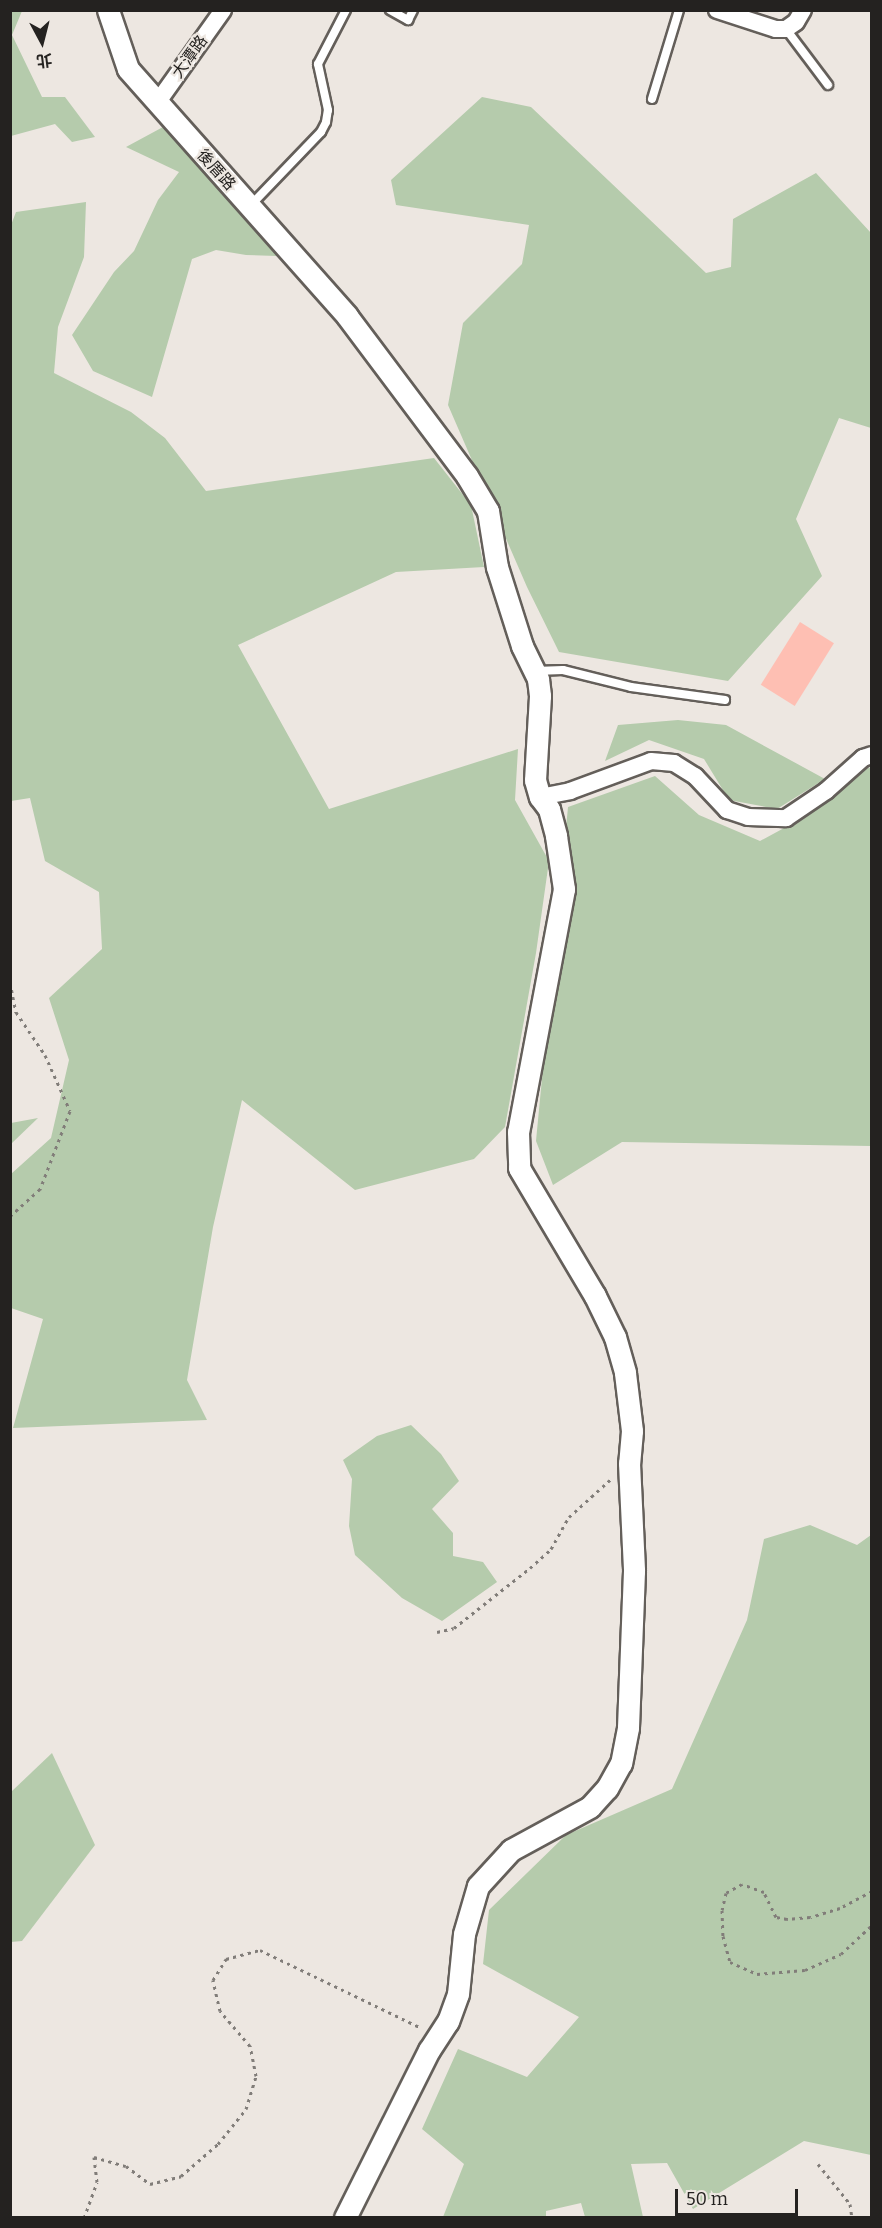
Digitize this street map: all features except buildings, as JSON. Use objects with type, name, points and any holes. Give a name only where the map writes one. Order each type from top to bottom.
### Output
[{"type":"street","name":"後厝路","points":[[108,10],[128,69],[347,316],[467,476],[488,511],[497,567],[522,646],[534,671],[540,696],[535,780],[540,797],[549,808],[564,889],[518,1132],[519,1168],[595,1296],[615,1337],[625,1373],[632,1431],[629,1463],[634,1570],[628,1728],[621,1763],[607,1788],[590,1807],[511,1850],[478,1886],[464,1934],[458,1994],[448,2021],[438,2036],[345,2217]]},
{"type":"street","name":"大潭路","points":[[157,103],[223,10]]},
{"type":"street","points":[[717,10],[751,17],[786,29],[796,22],[803,10]]},
{"type":"street","points":[[540,797],[570,791],[651,761],[674,763],[695,776],[727,810],[748,817],[786,818],[826,791],[869,754]]},
{"type":"lane","points":[[249,207],[321,132],[326,122],[328,110],[318,64],[346,10]]},
{"type":"lane","points":[[390,10],[408,20],[413,10]]},
{"type":"lane","points":[[652,99],[679,10]]},
{"type":"lane","points":[[786,29],[828,85]]},
{"type":"lane","points":[[534,671],[563,670],[631,687],[726,700]]},
{"type":"path","points":[[10,982],[16,1012],[45,1055],[70,1111],[40,1189],[10,1216]]},
{"type":"path","points":[[437,1632],[454,1628],[530,1568],[551,1549],[569,1517],[629,1463]]},
{"type":"path","points":[[872,1891],[840,1908],[810,1917],[788,1919],[776,1917],[764,1892],[742,1884],[726,1893],[722,1910],[723,1936],[730,1962],[757,1974],[805,1970],[841,1954],[872,1925]]},
{"type":"path","points":[[84,2217],[98,2182],[94,2157],[126,2166],[150,2184],[181,2176],[218,2144],[246,2109],[256,2076],[250,2046],[220,2010],[213,1980],[226,1959],[260,1950],[438,2036]]},
{"type":"path","points":[[818,2164],[850,2204],[852,2217]]},
{"type":"green space","points":[[11,10],[22,11],[12,35],[42,97],[65,97],[95,137],[72,142],[55,124],[11,136]]},
{"type":"green space","points":[[482,97],[531,107],[706,273],[731,267],[733,219],[816,173],[871,233],[871,428],[839,418],[796,519],[822,576],[728,681],[559,652],[527,587],[448,405],[463,323],[522,264],[529,225],[396,205],[391,180]]},
{"type":"green space","points":[[163,127],[277,256],[246,255],[216,250],[192,259],[152,397],[93,371],[72,335],[114,272],[134,251],[158,200],[179,172],[126,147]]},
{"type":"green space","points":[[86,202],[84,257],[58,327],[54,373],[131,412],[165,438],[206,491],[434,458],[471,505],[484,567],[396,572],[238,645],[329,809],[518,749],[515,800],[549,861],[536,953],[505,1127],[474,1159],[355,1190],[242,1100],[213,1227],[187,1380],[207,1420],[13,1428],[43,1319],[11,1308],[11,1174],[51,1138],[69,1060],[49,998],[102,949],[99,892],[45,861],[30,798],[11,801],[11,225],[16,212]]},
{"type":"green space","points":[[678,720],[726,725],[825,779],[777,809],[729,800],[704,759],[649,740],[605,761],[618,725]]},
{"type":"green space","points":[[871,767],[871,1146],[622,1142],[553,1185],[536,1141],[568,807],[655,776],[699,815],[760,841],[808,815],[863,770]]},
{"type":"green space","points":[[38,1118],[11,1144],[11,1123]]},
{"type":"green space","points":[[411,1425],[441,1454],[459,1481],[432,1509],[453,1533],[453,1556],[483,1562],[497,1582],[442,1621],[402,1598],[355,1555],[349,1526],[352,1479],[343,1460],[377,1436]]},
{"type":"green space","points":[[810,1525],[857,1545],[871,1535],[871,2155],[804,2141],[693,2209],[667,2163],[631,2164],[643,2217],[585,2217],[581,2203],[546,2211],[546,2217],[443,2217],[464,2164],[422,2129],[458,2049],[527,2077],[579,2017],[483,1964],[489,1910],[566,1835],[672,1789],[747,1620],[764,1539]]},
{"type":"green space","points":[[52,1753],[95,1845],[22,1941],[11,1942],[11,1792]]}]
